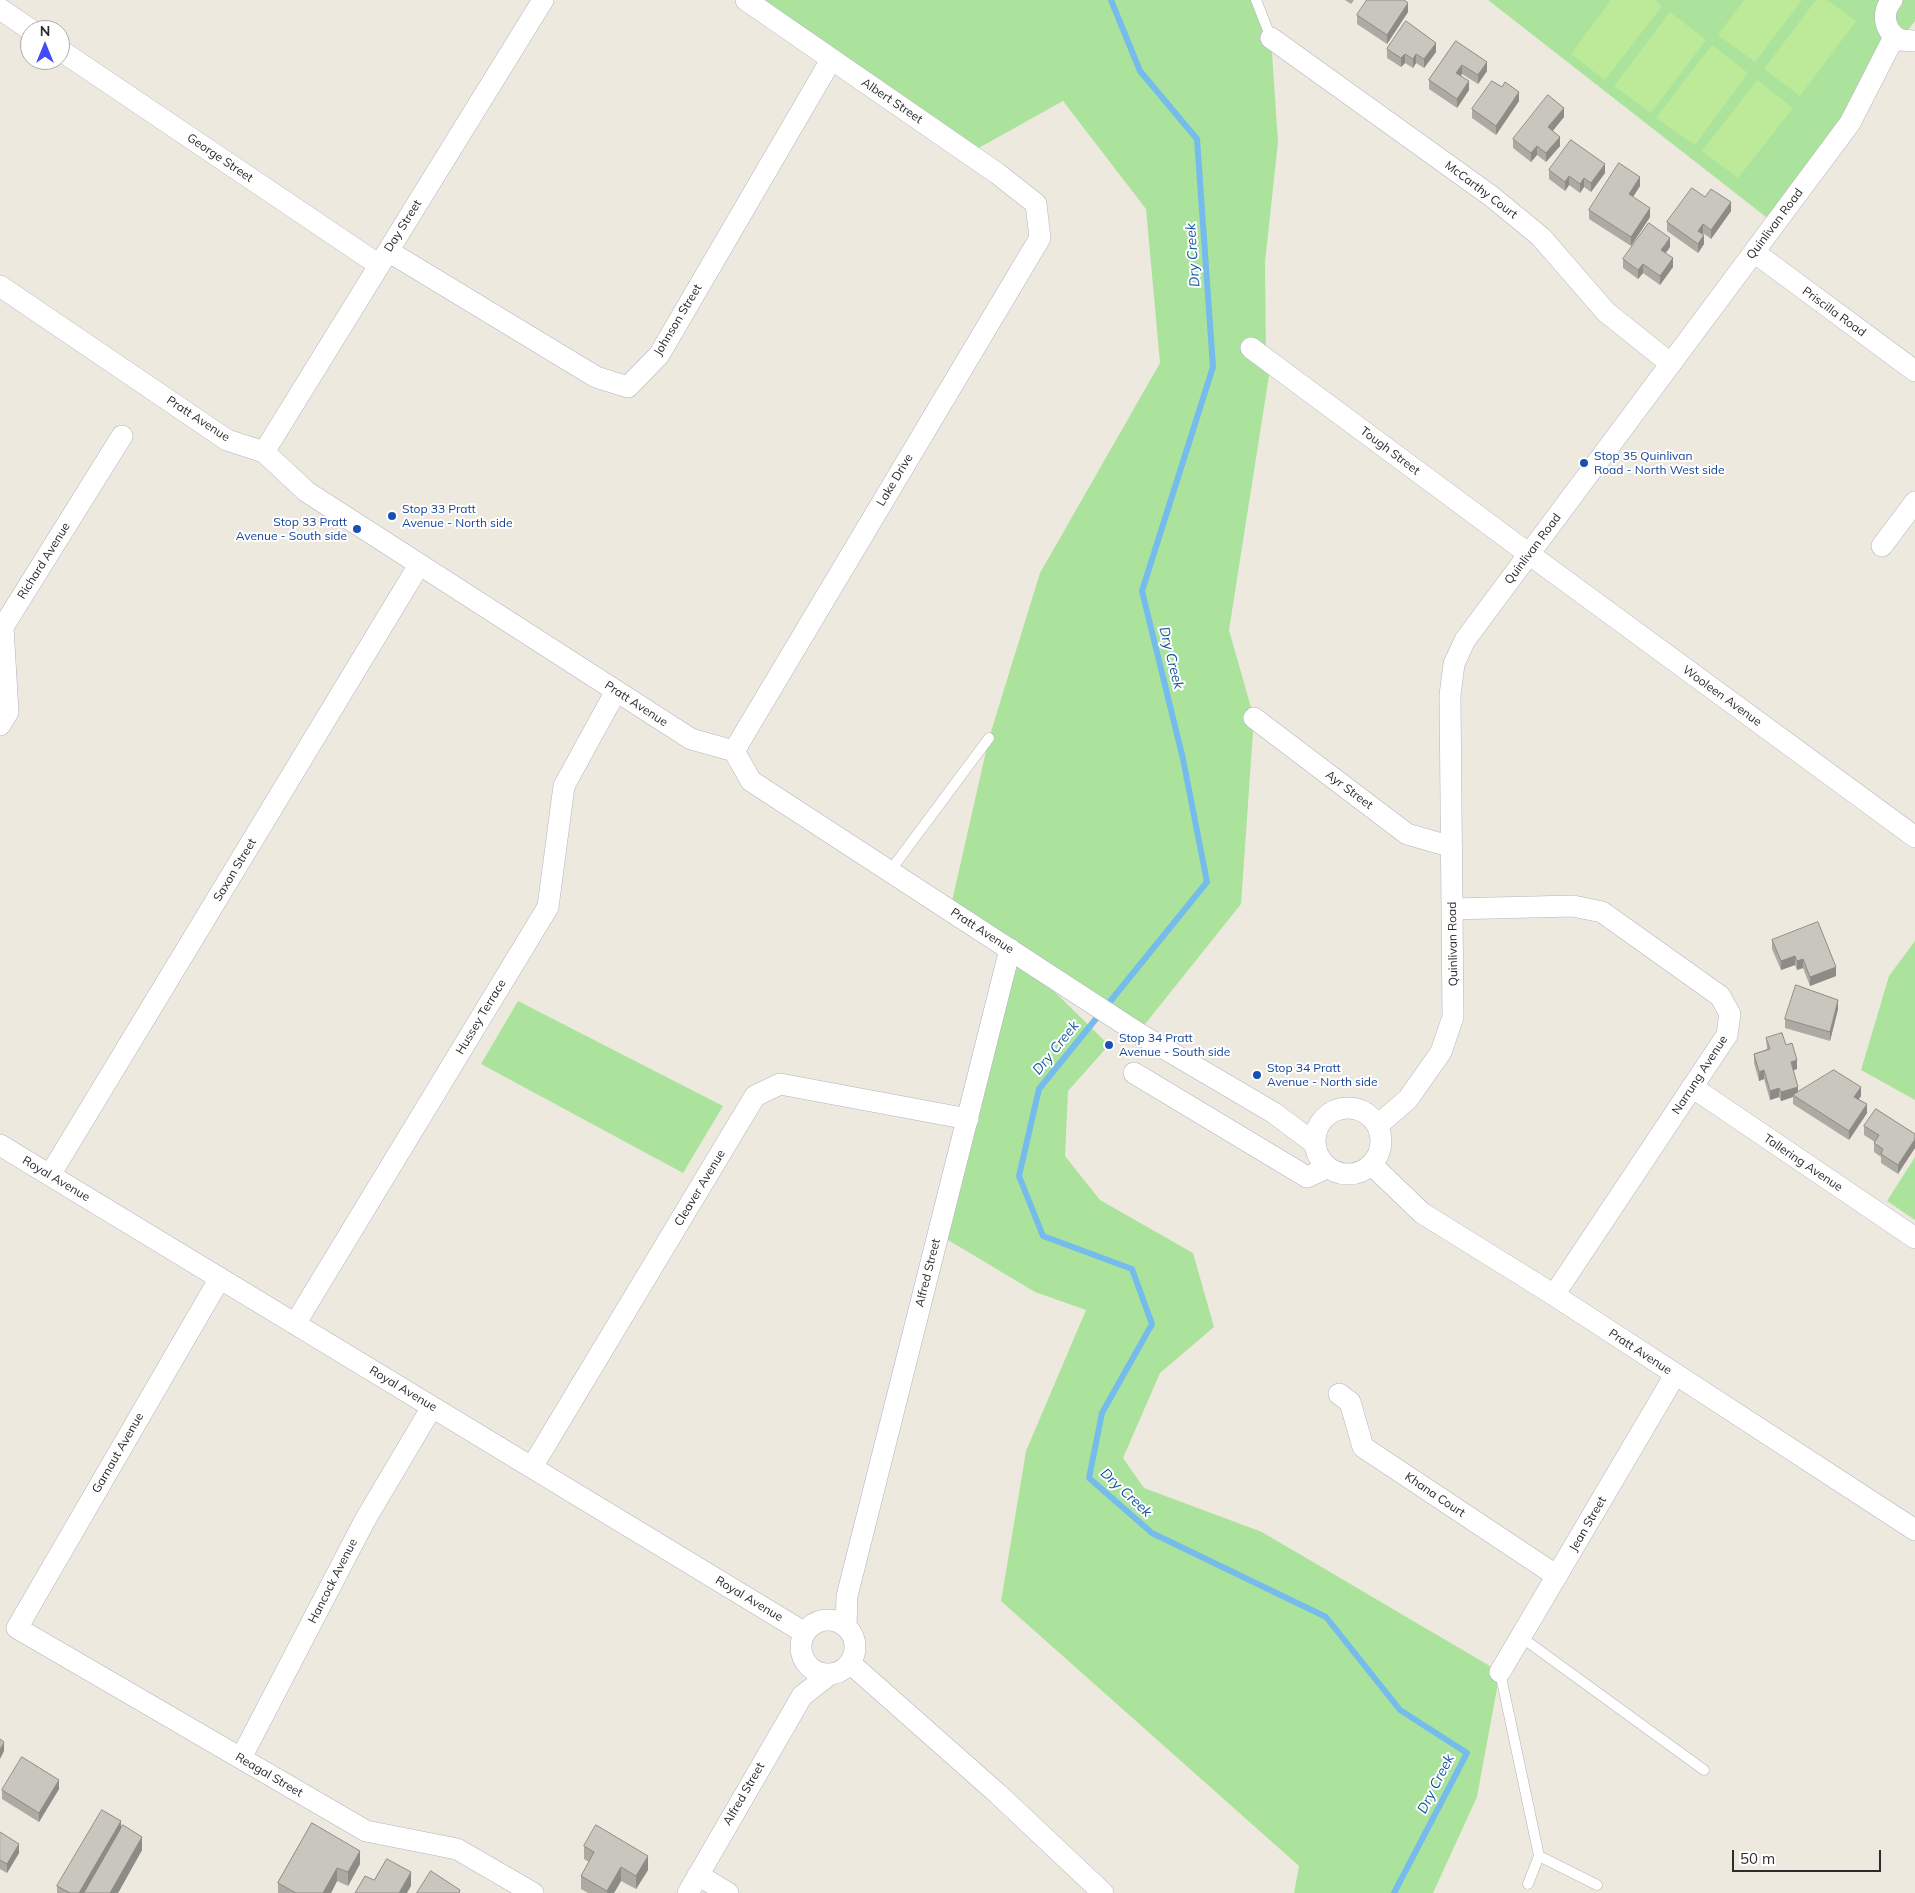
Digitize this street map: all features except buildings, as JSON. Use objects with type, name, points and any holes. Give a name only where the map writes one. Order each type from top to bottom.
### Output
[{"type":"street","name":"Day Street","points":[[264,452],[543,0]]},
{"type":"street","name":"Albert Street","points":[[746,0],[998,174],[1036,204]]},
{"type":"street","points":[[1892,0],[1885,19],[1887,28],[1894,37],[1908,42],[1915,41]]},
{"type":"street","points":[[0,9],[20,23]]},
{"type":"street","name":"Quinlivan Road","points":[[1378,1125],[1408,1099],[1441,1052],[1454,1017],[1450,695],[1454,664],[1465,640],[1850,123],[1894,37]]},
{"type":"street","name":"McCarthy Court","points":[[1271,38],[1491,196],[1541,237],[1606,312],[1671,364]]},
{"type":"street","name":"George Street","points":[[70,56],[383,258]]},
{"type":"street","name":"Johnson Street","points":[[383,258],[596,378],[628,387],[659,355],[831,60]]},
{"type":"street","name":"Lake Drive","points":[[734,751],[1040,238],[1036,204]]},
{"type":"street","name":"Priscilla Road","points":[[1754,252],[1915,371]]},
{"type":"street","name":"Pratt Avenue","points":[[0,286],[227,440],[264,452],[307,492],[616,692],[691,739],[734,751],[751,781],[1138,1032],[1274,1113],[1314,1143]]},
{"type":"street","name":"Tough Street","points":[[1251,348],[1528,554]]},
{"type":"street","name":"Richard Avenue","points":[[0,725],[8,712],[3,627],[122,436]]},
{"type":"street","points":[[1882,546],[1915,502]]},
{"type":"street","name":"Wooleen Avenue","points":[[1528,554],[1915,837]]},
{"type":"street","name":"Saxon Street","points":[[50,1176],[419,565]]},
{"type":"street","name":"Hussey Terrace","points":[[295,1324],[548,908],[564,786],[616,692]]},
{"type":"street","name":"Ayr Street","points":[[1254,718],[1407,834],[1452,847]]},
{"type":"street","name":"Narrung Avenue","points":[[1452,909],[1573,906],[1602,912],[1720,996],[1730,1014],[1727,1034],[1554,1295]]},
{"type":"street","name":"Alfred Street","points":[[846,1626],[846,1596],[1010,949]]},
{"type":"street","points":[[1134,1073],[1307,1178],[1328,1168]]},
{"type":"street","name":"Cleaver Avenue","points":[[532,1467],[755,1096],[780,1084],[968,1119]]},
{"type":"street","name":"Tallering Avenue","points":[[1692,1088],[1915,1238]]},
{"type":"street","points":[[1341,1108],[1359,1109],[1369,1115],[1378,1125],[1382,1138],[1381,1150],[1372,1165],[1357,1174],[1350,1175],[1338,1174],[1328,1168],[1317,1155],[1314,1143],[1321,1123],[1324,1118],[1341,1108]]},
{"type":"street","name":"Pratt Avenue","points":[[1274,1113],[1321,1123]]},
{"type":"street","name":"Royal Avenue","points":[[0,1145],[805,1633]]},
{"type":"street","name":"Pratt Avenue","points":[[1372,1165],[1422,1213],[1554,1295],[1915,1530]]},
{"type":"street","name":"Garnaut Avenue","points":[[17,1628],[220,1278]]},
{"type":"street","name":"Jean Street","points":[[1500,1672],[1675,1375]]},
{"type":"street","name":"Khana Court","points":[[1340,1394],[1350,1402],[1364,1447],[1557,1576]]},
{"type":"street","name":"Hancock Avenue","points":[[241,1758],[365,1520],[432,1407]]},
{"type":"street","name":"Alfred Street","points":[[826,1620],[846,1596]]},
{"type":"street","points":[[826,1620],[838,1622],[846,1626],[855,1642],[856,1650],[850,1664],[842,1671],[830,1674],[816,1671],[804,1660],[801,1647],[805,1633],[814,1624],[826,1620]]},
{"type":"street","name":"Reagal Street","points":[[17,1628],[366,1831],[457,1849],[533,1893]]},
{"type":"street","name":"Alfred Street","points":[[802,1696],[804,1660]]},
{"type":"street","points":[[850,1664],[998,1794],[1103,1893]]},
{"type":"street","name":"Alfred Street","points":[[688,1893],[802,1696],[830,1674]]},
{"type":"street","points":[[698,1874],[728,1893]]},
{"type":"lane","points":[[1256,0],[1271,38]]},
{"type":"lane","points":[[890,871],[989,738]]},
{"type":"lane","points":[[1521,1637],[1704,1770]]},
{"type":"lane","points":[[1500,1672],[1539,1856],[1528,1884]]},
{"type":"lane","points":[[1539,1856],[1597,1885]]},
{"type":"green space","points":[[748,0],[1257,0],[1271,38],[1278,142],[1265,262],[1266,359],[1271,363],[1229,630],[1254,718],[1241,904],[1138,1033],[1014,952],[1109,1045],[1068,1091],[1065,1156],[1100,1200],[1193,1253],[1214,1327],[1160,1373],[1123,1458],[1144,1488],[1262,1532],[1500,1672],[1477,1797],[1433,1893],[1294,1893],[1299,1866],[1001,1601],[1026,1451],[1086,1310],[1035,1292],[938,1234],[1010,950],[950,910],[989,738],[1040,573],[1160,363],[1146,209],[1063,101],[968,154]]},
{"type":"green space","points":[[1488,0],[1915,0],[1915,21],[1900,40],[1775,224]]},
{"type":"green space","points":[[1611,0],[1655,0],[1662,6],[1605,80],[1571,54]]},
{"type":"green space","points":[[1744,0],[1802,0],[1755,62],[1718,35]]},
{"type":"green space","points":[[1816,0],[1827,0],[1856,21],[1800,96],[1764,69]]},
{"type":"green space","points":[[1670,12],[1706,40],[1651,113],[1614,86]]},
{"type":"green space","points":[[1712,45],[1748,73],[1695,145],[1656,118]]},
{"type":"green space","points":[[1757,80],[1793,108],[1738,178],[1702,151]]},
{"type":"green space","points":[[1915,941],[1915,1100],[1861,1070],[1889,976]]},
{"type":"green space","points":[[518,1001],[723,1106],[683,1173],[481,1064]]},
{"type":"green space","points":[[1915,1157],[1915,1220],[1887,1201]]},
{"type":"waterway","name":"Dry Creek","points":[[1111,0],[1140,71],[1197,139],[1213,367],[1142,591],[1183,759],[1207,882],[1039,1089],[1019,1176],[1043,1236],[1132,1269],[1152,1324],[1102,1413],[1089,1478],[1152,1533],[1326,1617],[1400,1710],[1467,1753],[1394,1893]]},
{"type":"place","name":"Stop 35 Quinlivan Road - North West side","points":[[1584,463]]},
{"type":"place","name":"Stop 33 Pratt Avenue - North side","points":[[392,516]]},
{"type":"place","name":"Stop 33 Pratt Avenue - South side","points":[[357,529]]},
{"type":"place","name":"Stop 34 Pratt Avenue - South side","points":[[1109,1045]]},
{"type":"place","name":"Stop 34 Pratt Avenue - North side","points":[[1257,1075]]}]
